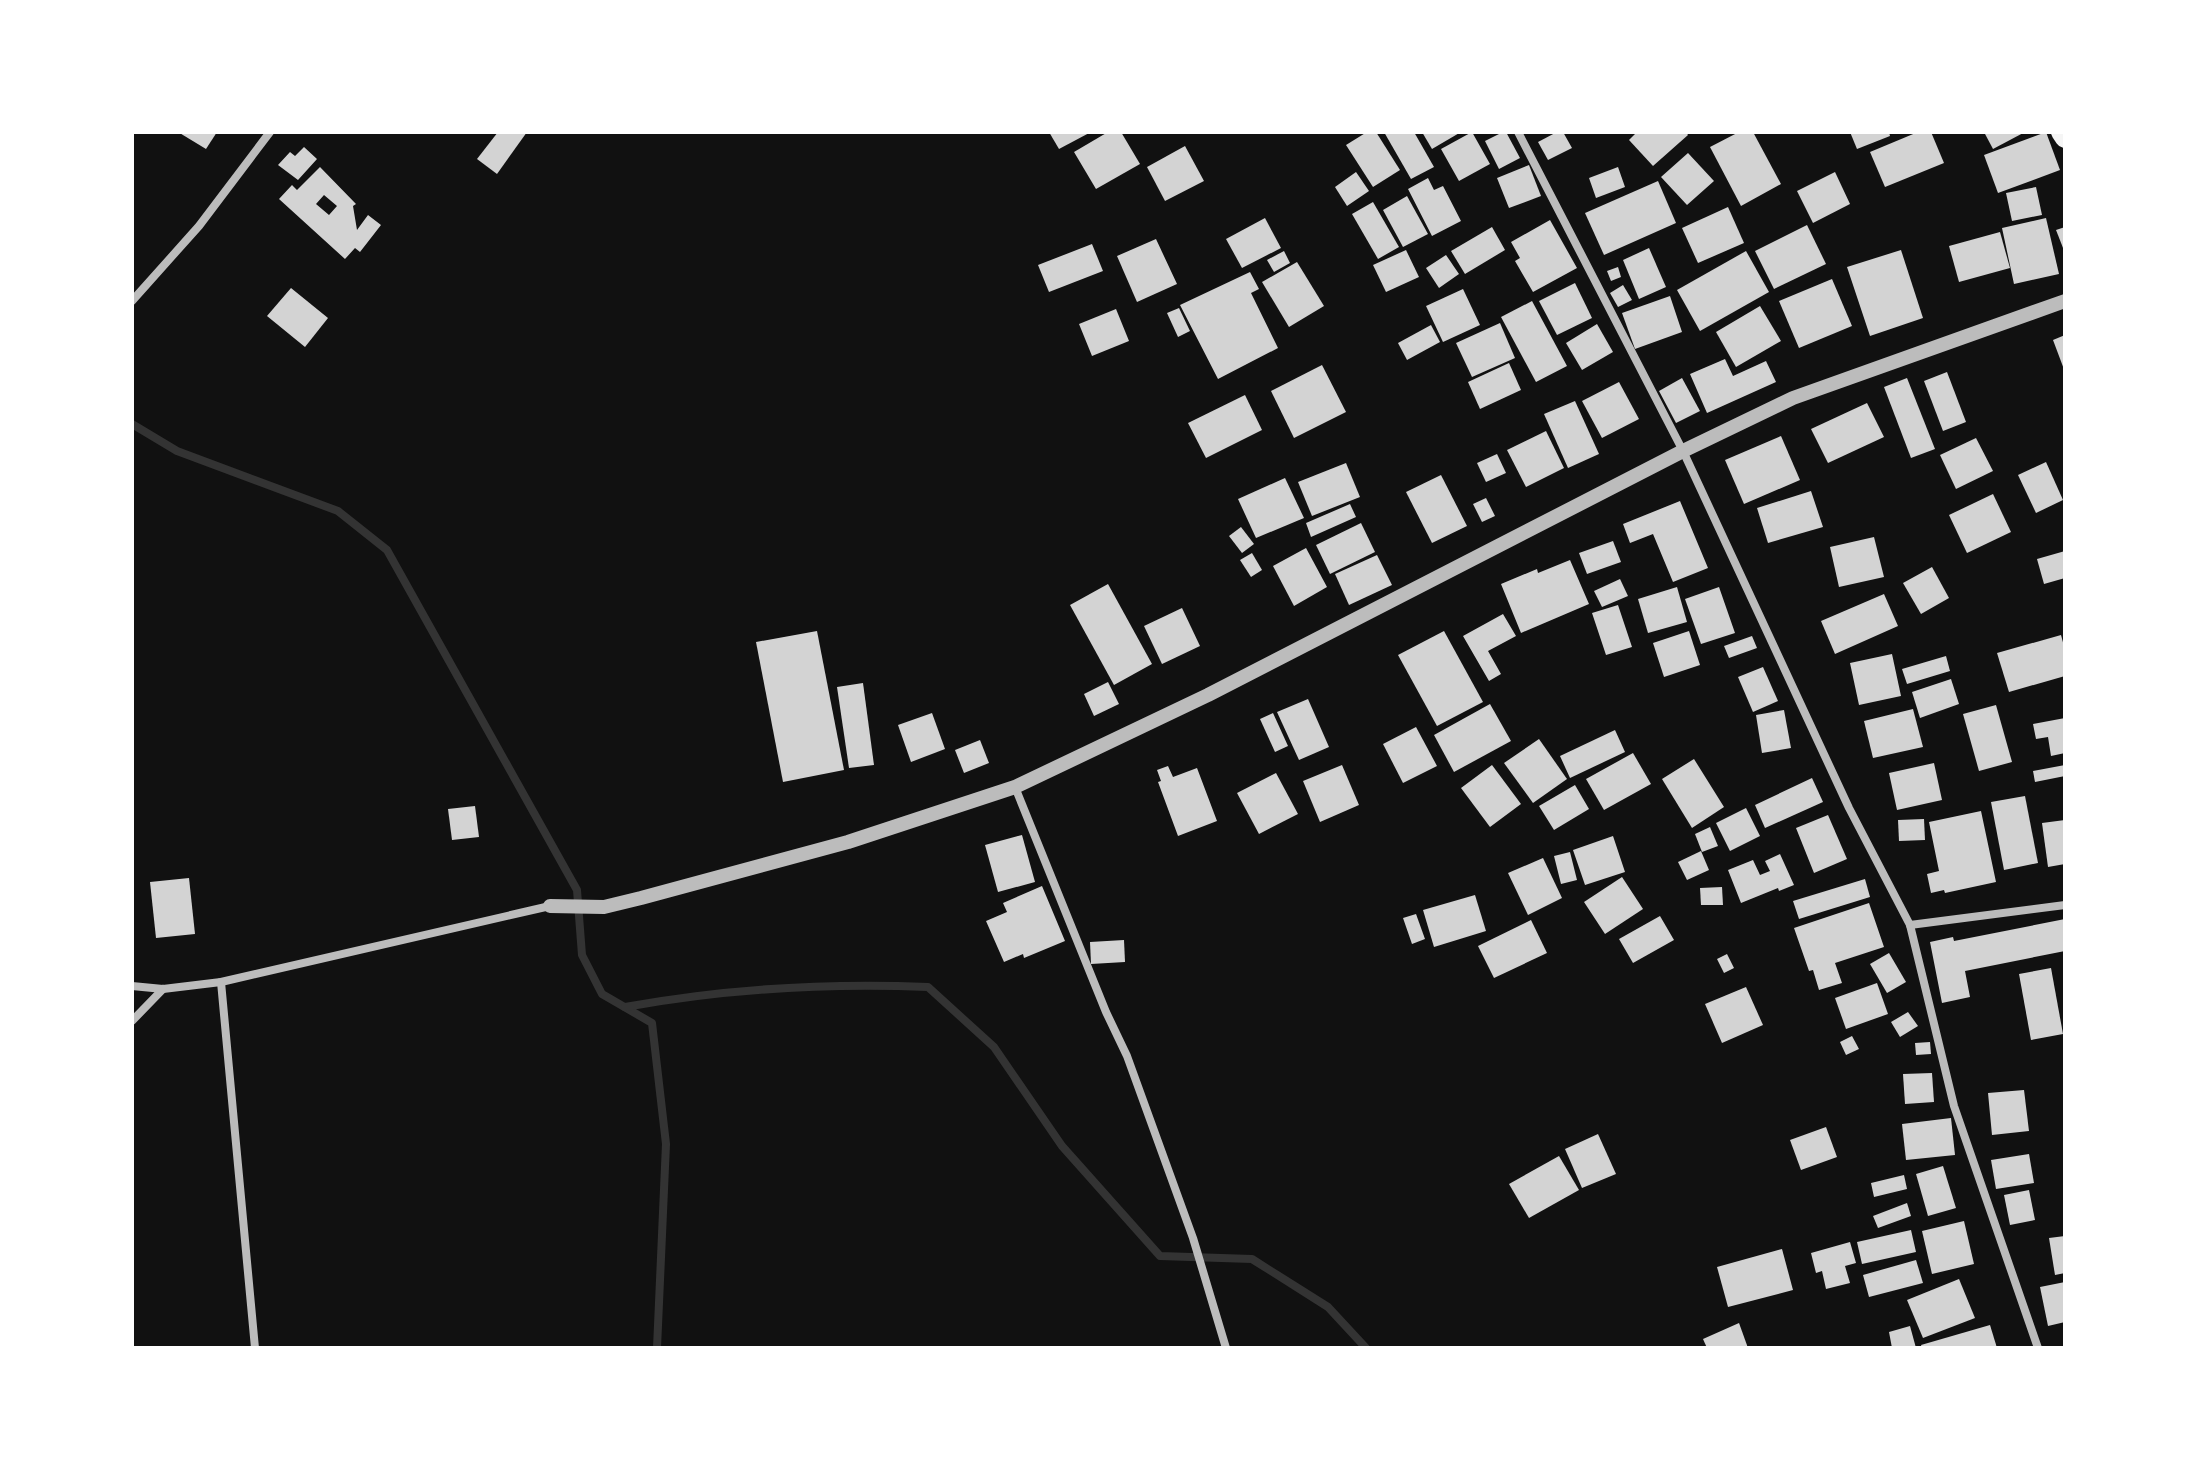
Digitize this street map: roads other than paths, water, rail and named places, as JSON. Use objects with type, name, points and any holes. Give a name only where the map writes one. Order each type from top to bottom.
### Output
[{"type":"main road","points":[[2061,132],[2065,138]]},
{"type":"street","points":[[132,301],[199,226],[270,132]]},
{"type":"street","points":[[1518,132],[1683,451],[1849,808],[1910,925],[1954,1106],[2038,1348]]},
{"type":"street","points":[[132,986],[163,989],[221,982],[550,906],[604,907],[848,842],[1015,787],[1208,695],[1683,451],[1793,398],[2065,301]]},
{"type":"street","points":[[1015,787],[1127,1056],[1193,1238],[1226,1348]]},
{"type":"street","points":[[1910,925],[2065,905]]},
{"type":"street","points":[[221,982],[255,1348]]},
{"type":"street","points":[[132,1021],[163,989]]},
{"type":"waterway","points":[[132,424],[177,451],[338,511],[387,550],[577,890],[582,955],[602,994],[652,1023],[666,1144],[657,1348]]},
{"type":"waterway","points":[[625,1007],[776,989],[928,987],[994,1047],[1062,1146],[1160,1256],[1252,1259],[1328,1307],[1366,1348]]}]
